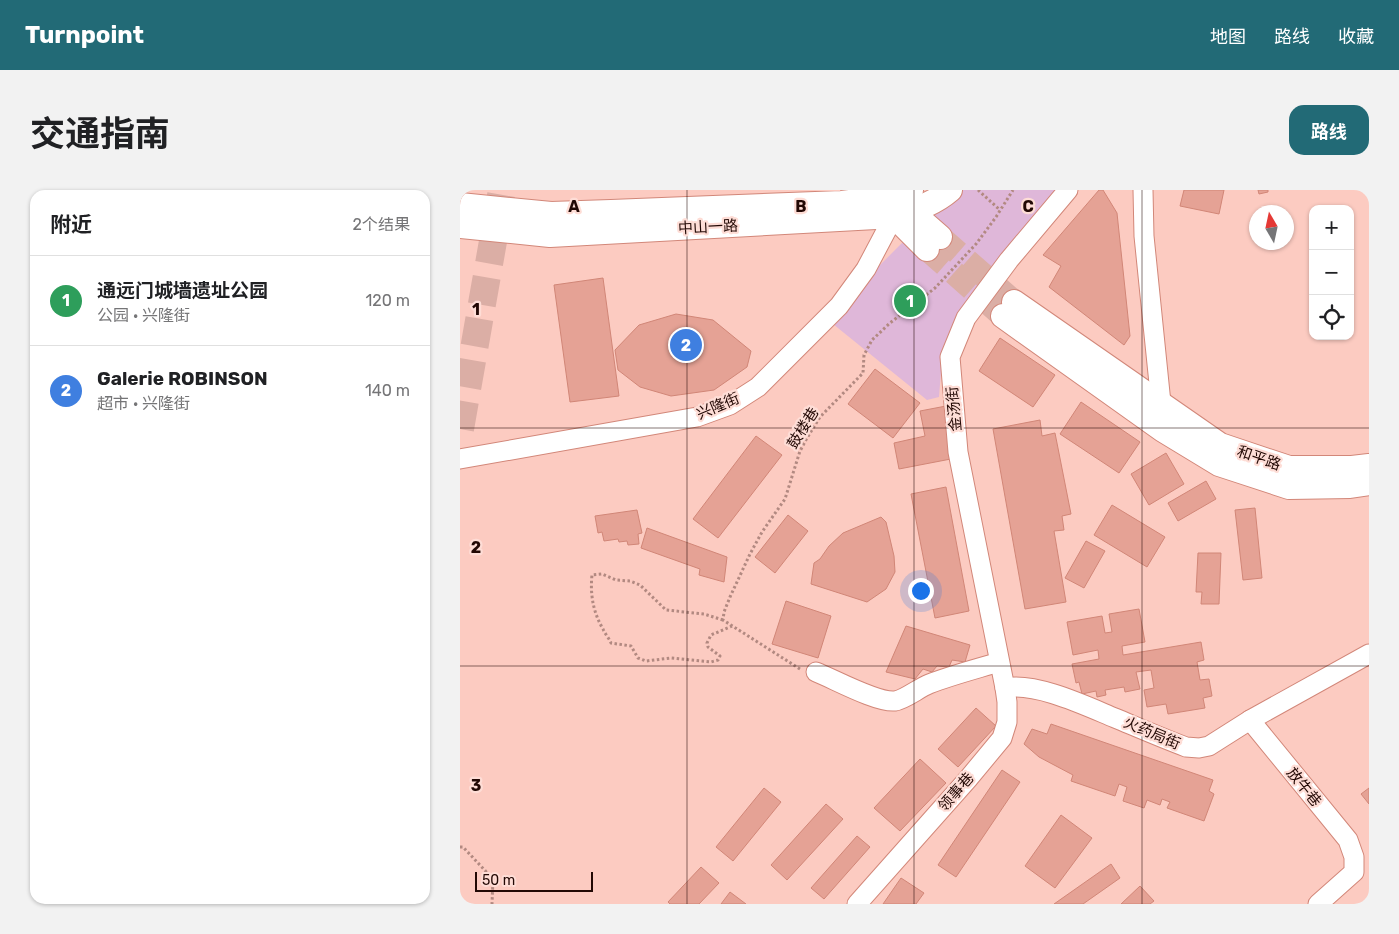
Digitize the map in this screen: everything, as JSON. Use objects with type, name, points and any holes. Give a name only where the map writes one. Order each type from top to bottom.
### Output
[{"type":"main road","name":"中山一路","points":[[460,226],[550,235],[903,203],[943,197],[950,190]]},
{"type":"main road","name":"中山一路","points":[[460,205],[551,214],[842,203],[903,203]]},
{"type":"main road","points":[[903,203],[934,243]]},
{"type":"main road","name":"和平路","points":[[1369,466],[1352,468],[1289,468],[1220,445],[1162,405],[1008,309],[1163,430],[1218,464],[1289,487],[1369,484]]},
{"type":"street","name":"金汤街","points":[[999,662],[958,452],[950,357],[966,318],[1009,260],[1068,190]]},
{"type":"street","points":[[1143,190],[1144,236],[1163,430]]},
{"type":"street","name":"兴隆街","points":[[460,459],[697,417],[730,405],[758,387],[839,306],[866,269],[903,203]]},
{"type":"street","name":"火药局街","points":[[1005,688],[1014,686],[1068,698],[1186,747],[1199,748],[1209,746],[1250,720],[1369,654]]},
{"type":"street","points":[[816,672],[869,695],[895,701],[930,684],[999,662]]},
{"type":"street","name":"领事巷","points":[[857,904],[1002,738],[1007,722],[1007,702],[999,662]]},
{"type":"street","name":"放牛巷","points":[[1250,720],[1348,840],[1354,856],[1354,872],[1318,904]]},
{"type":"path","points":[[978,190],[1000,210]]},
{"type":"path","name":"鼓楼巷","points":[[723,620],[730,597],[750,554],[784,499],[800,451],[820,417],[863,373],[864,355],[872,340],[890,323],[935,288],[976,244],[1012,190]]},
{"type":"path","points":[[732,626],[711,635],[707,643],[708,647],[720,656],[718,660],[711,662],[671,658],[646,661],[638,658],[631,646],[611,643],[602,629],[593,608],[592,575],[602,574],[616,580],[630,581],[640,585],[666,610],[704,614],[723,620],[814,678],[816,672]]},
{"type":"path","points":[[461,846],[493,879],[492,904]]},
{"type":"shaded area","points":[[955,190],[1058,190],[960,314],[948,336],[942,359],[939,397],[927,400],[833,324],[874,271]]},
{"type":"building","points":[[1099,190],[1103,190],[1117,213],[1130,336],[1124,345],[1049,287],[1061,266],[1043,255]]},
{"type":"building","points":[[1184,190],[1224,190],[1219,214],[1180,206]]},
{"type":"building","points":[[1258,190],[1268,190],[1268,192],[1259,194]]},
{"type":"building","points":[[603,278],[619,396],[570,402],[554,285]]},
{"type":"building","points":[[676,314],[713,320],[751,351],[747,367],[714,390],[671,396],[640,387],[618,370],[615,350],[639,325]]},
{"type":"building","points":[[1000,338],[1055,375],[1033,407],[979,371]]},
{"type":"building","points":[[875,369],[920,403],[893,438],[848,404]]},
{"type":"building","points":[[1081,402],[1140,442],[1119,473],[1060,434]]},
{"type":"building","points":[[946,406],[956,458],[899,469],[894,443],[925,436],[920,411]]},
{"type":"building","points":[[1040,420],[1042,436],[1055,433],[1071,514],[1062,516],[1064,530],[1054,531],[1066,602],[1025,609],[993,429]]},
{"type":"building","points":[[756,436],[782,455],[718,538],[693,519]]},
{"type":"building","points":[[1166,453],[1184,484],[1149,505],[1131,474]]},
{"type":"building","points":[[1206,481],[1216,499],[1178,521],[1168,503]]},
{"type":"building","points":[[946,487],[969,611],[935,618],[911,494]]},
{"type":"building","points":[[1112,505],[1165,537],[1147,567],[1094,535]]},
{"type":"building","points":[[1255,508],[1262,578],[1243,580],[1235,510]]},
{"type":"building","points":[[637,510],[642,533],[638,534],[639,544],[628,545],[627,541],[619,542],[618,539],[604,541],[602,532],[598,533],[595,516]]},
{"type":"building","points":[[788,515],[808,531],[775,573],[755,557]]},
{"type":"building","points":[[881,517],[886,522],[894,556],[895,572],[886,589],[867,602],[811,584],[814,563],[820,559],[829,546],[843,533]]},
{"type":"building","points":[[647,528],[727,557],[724,582],[699,575],[700,569],[641,548]]},
{"type":"building","points":[[1086,541],[1105,551],[1084,588],[1065,578]]},
{"type":"building","points":[[1198,553],[1221,553],[1219,604],[1201,604],[1202,592],[1196,592]]},
{"type":"building","points":[[786,601],[831,616],[818,658],[772,644]]},
{"type":"building","points":[[1139,609],[1145,642],[1122,646],[1123,655],[1201,642],[1204,660],[1197,662],[1200,680],[1209,679],[1212,696],[1203,698],[1205,708],[1168,714],[1166,704],[1147,707],[1144,690],[1154,688],[1151,670],[1136,672],[1140,689],[1125,692],[1124,687],[1105,690],[1106,695],[1097,697],[1096,691],[1082,694],[1079,682],[1076,683],[1072,664],[1099,659],[1098,650],[1073,655],[1067,622],[1102,616],[1105,633],[1112,632],[1109,614]]},
{"type":"building","points":[[906,626],[970,645],[965,662],[952,660],[949,667],[937,666],[932,672],[923,669],[915,679],[886,672]]},
{"type":"building","points":[[976,708],[996,726],[958,767],[938,749]]},
{"type":"building","points":[[1051,724],[1213,780],[1209,791],[1214,794],[1204,821],[1167,808],[1170,802],[1162,799],[1160,805],[1147,800],[1144,808],[1123,801],[1127,787],[1119,784],[1115,796],[1071,781],[1073,775],[1039,757],[1024,744],[1032,729],[1047,734]]},
{"type":"building","points":[[920,759],[946,783],[900,831],[874,808]]},
{"type":"building","points":[[1002,770],[1020,782],[956,877],[938,865]]},
{"type":"building","points":[[764,788],[781,802],[733,861],[716,847]]},
{"type":"building","points":[[1369,788],[1369,804],[1361,794]]},
{"type":"building","points":[[826,804],[843,819],[787,880],[771,865]]},
{"type":"building","points":[[1061,815],[1092,838],[1055,888],[1025,866]]},
{"type":"building","points":[[857,836],[870,847],[824,899],[811,888]]},
{"type":"building","points":[[1111,864],[1120,878],[1083,904],[1054,904]]},
{"type":"building","points":[[701,867],[719,883],[699,904],[670,904],[668,902]]},
{"type":"building","points":[[901,878],[924,893],[916,904],[883,904]]},
{"type":"building","points":[[1140,886],[1154,901],[1150,904],[1121,904]]},
{"type":"building","points":[[730,892],[746,904],[721,904]]},
{"type":"tunnel","points":[[460,429],[502,190]]},
{"type":"tunnel","points":[[940,237],[1014,302]]},
{"type":"tunnel","points":[[927,249],[1003,316]]},
{"type":"place","name":"通远门城墙遗址公园","points":[[910,301]]},
{"type":"place","name":"Galerie ROBINSON","points":[[686,345]]}]
